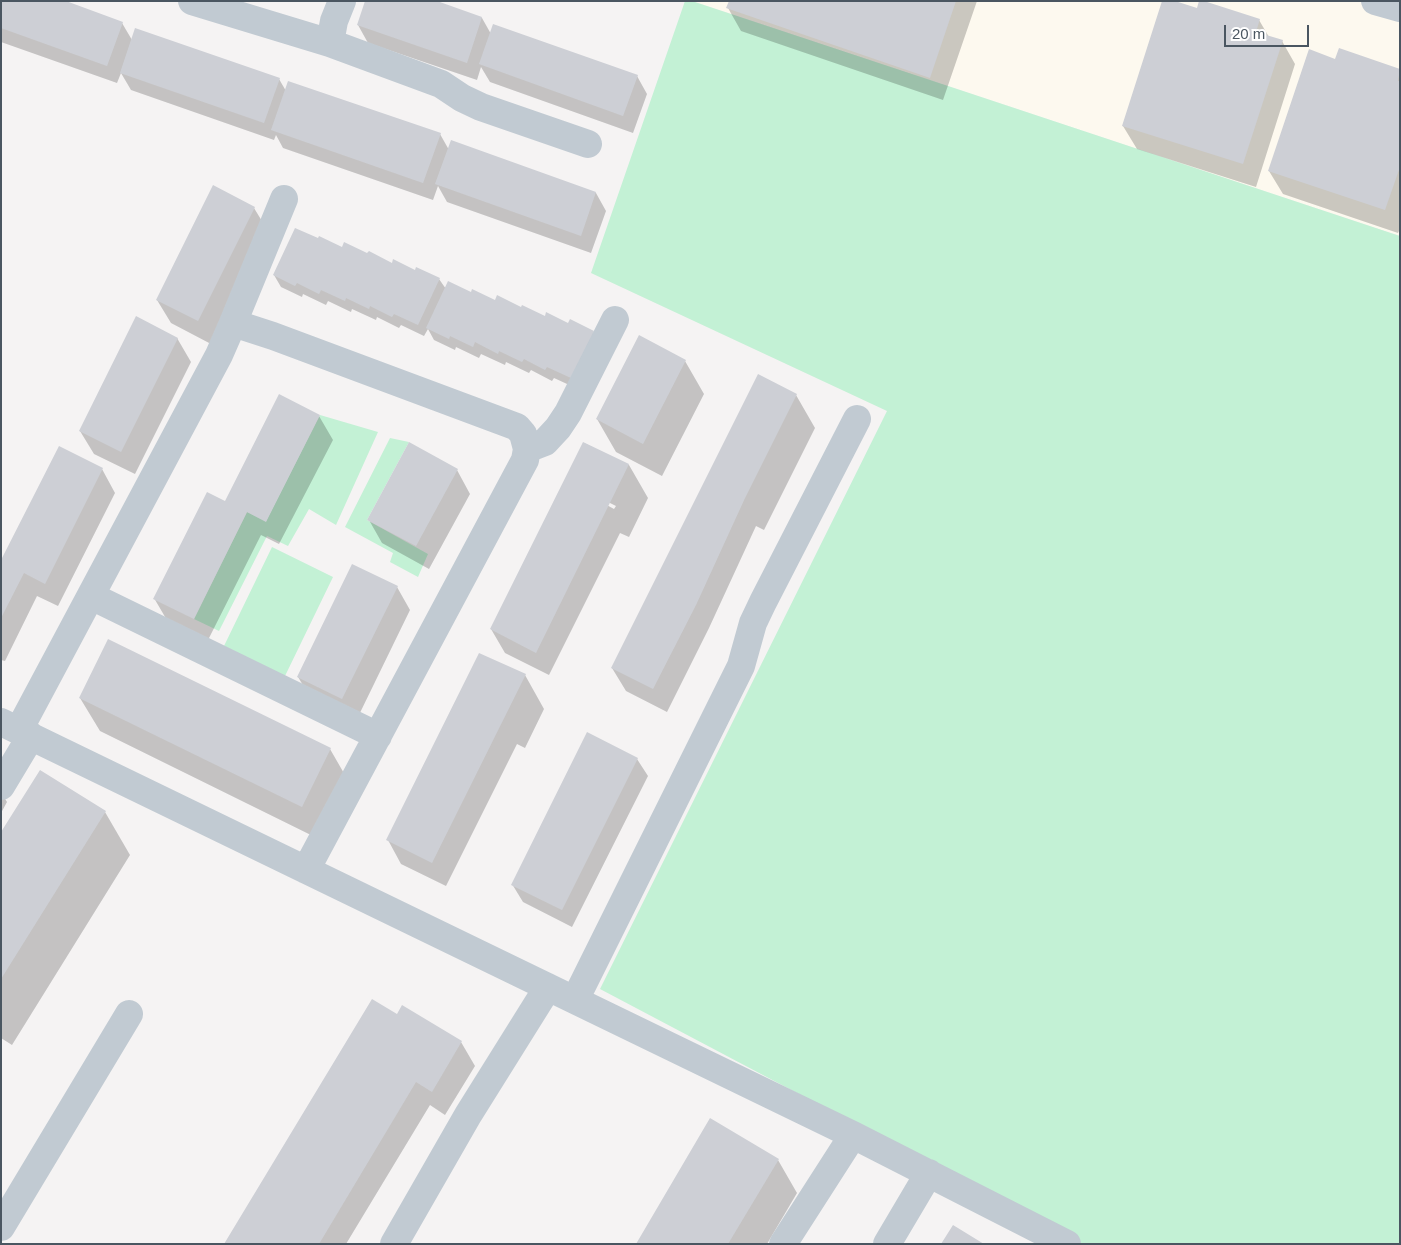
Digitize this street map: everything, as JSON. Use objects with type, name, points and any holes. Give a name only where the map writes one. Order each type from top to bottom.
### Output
[{"type":"street","points":[[192,1],[330,43],[441,84],[462,98],[481,107],[588,144]]},
{"type":"street","points":[[330,43],[334,21],[342,1]]},
{"type":"street","points":[[1375,1],[1400,8]]},
{"type":"street","points":[[1,786],[17,729],[91,596],[219,356],[284,199]]},
{"type":"street","points":[[527,449],[545,442],[558,428],[568,413],[615,320]]},
{"type":"street","points":[[233,323],[273,336],[517,427],[523,434],[527,449],[525,460],[306,870]]},
{"type":"street","points":[[576,1000],[740,666],[763,602],[857,419]]},
{"type":"street","points":[[91,596],[378,736]]},
{"type":"street","points":[[17,729],[576,1000],[1068,1244]]},
{"type":"street","points":[[394,1244],[468,1115],[548,987]]},
{"type":"street","points":[[1,1227],[129,1014]]},
{"type":"street","points":[[783,1244],[853,1136]]},
{"type":"street","points":[[887,1244],[929,1174]]},
{"type":"shaded area","points":[[692,1],[1400,1],[1400,236]]},
{"type":"green space","points":[[685,1],[692,1],[1400,236],[1400,1244],[1083,1244],[600,989],[887,411],[591,273]]},
{"type":"green space","points":[[320,415],[378,432],[336,525],[309,509],[288,546],[267,536],[219,631],[194,619],[247,512],[266,521]]},
{"type":"green space","points":[[390,438],[409,442],[367,520],[428,554],[418,577],[390,562],[393,553],[345,527]]},
{"type":"green space","points":[[272,547],[333,577],[285,676],[224,646]]},
{"type":"building","points":[[1,1],[66,1],[123,22],[107,66],[1,28]]},
{"type":"building","points":[[365,1],[437,1],[482,17],[467,63],[357,25]]},
{"type":"building","points":[[729,1],[956,1],[930,78],[726,8]]},
{"type":"building","points":[[1162,1],[1175,1],[1197,8],[1199,1],[1204,1],[1260,19],[1256,32],[1283,40],[1243,164],[1122,126]]},
{"type":"building","points":[[493,24],[638,75],[623,116],[479,64]]},
{"type":"building","points":[[135,28],[280,78],[264,123],[120,73]]},
{"type":"building","points":[[1339,48],[1400,69],[1398,81],[1400,81],[1400,167],[1385,210],[1268,171],[1309,49],[1335,59]]},
{"type":"building","points":[[288,81],[441,133],[423,183],[271,130]]},
{"type":"building","points":[[451,140],[596,192],[581,236],[435,184]]},
{"type":"building","points":[[213,185],[255,207],[198,321],[156,300]]},
{"type":"building","points":[[295,228],[318,238],[319,236],[342,247],[344,242],[367,253],[369,251],[392,263],[393,259],[415,270],[416,267],[440,278],[418,325],[394,314],[392,317],[370,306],[369,309],[346,298],[345,301],[321,290],[319,294],[297,283],[295,286],[273,275]]},
{"type":"building","points":[[448,281],[471,292],[472,289],[495,300],[497,295],[545,316],[546,312],[568,323],[570,319],[594,331],[571,378],[547,367],[545,370],[524,359],[522,362],[499,351],[498,354],[475,342],[473,347],[450,336],[449,339],[426,328]]},
{"type":"building","points":[[136,316],[178,338],[121,452],[79,431]]},
{"type":"building","points":[[639,335],[686,360],[643,444],[596,419]]},
{"type":"building","points":[[758,374],[797,394],[745,498],[696,605],[653,689],[611,668]]},
{"type":"building","points":[[279,394],[320,415],[266,522],[247,512],[194,619],[153,599],[207,492],[225,501]]},
{"type":"building","points":[[409,442],[458,469],[416,546],[367,520]]},
{"type":"building","points":[[583,442],[629,464],[536,653],[490,629]]},
{"type":"building","points":[[59,446],[103,468],[45,584],[24,573],[1,618],[1,560]]},
{"type":"building","points":[[352,564],[398,586],[342,699],[297,677]]},
{"type":"building","points":[[108,639],[331,748],[302,807],[79,698]]},
{"type":"building","points":[[479,653],[526,674],[432,863],[386,840]]},
{"type":"building","points":[[587,732],[638,758],[562,910],[511,885]]},
{"type":"building","points":[[40,770],[106,811],[1,979],[1,832]]},
{"type":"building","points":[[372,999],[397,1014],[402,1005],[462,1041],[432,1092],[416,1082],[319,1244],[224,1244]]},
{"type":"building","points":[[710,1118],[779,1159],[728,1244],[636,1244]]},
{"type":"building","points":[[953,1225],[984,1244],[941,1244]]}]
